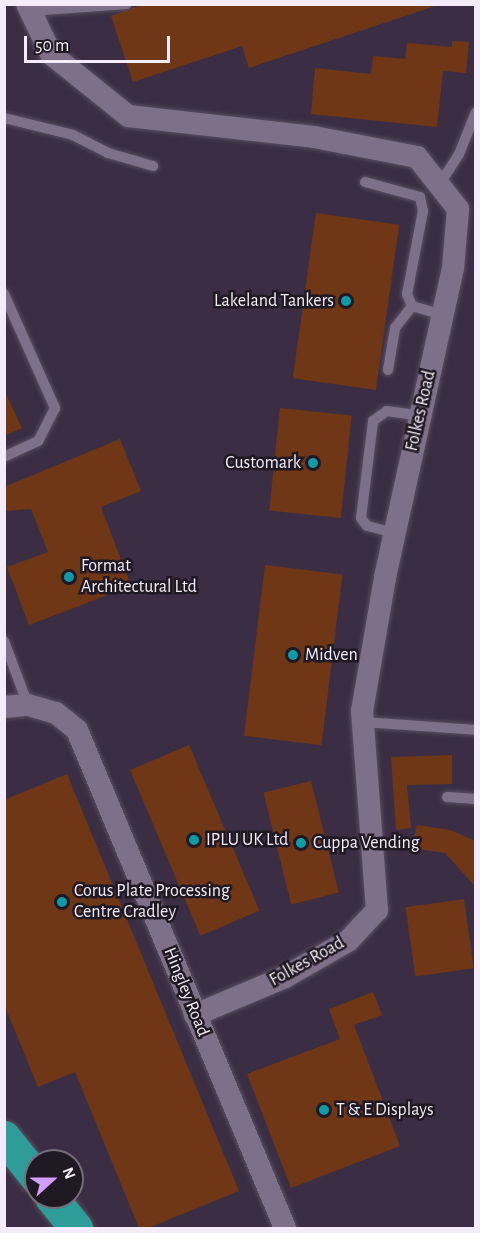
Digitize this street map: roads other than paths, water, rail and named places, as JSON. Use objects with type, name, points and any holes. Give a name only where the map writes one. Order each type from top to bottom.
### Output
[{"type":"highway","points":[[61,1209],[76,1228]]},
{"type":"street","name":"Folkes Road","points":[[28,8],[51,54],[128,116],[314,137],[417,157],[458,209],[443,315],[394,533],[363,722],[378,910],[348,941],[285,977],[195,1015]]},
{"type":"street","name":"Hingley Road","points":[[4,707],[28,705],[56,713],[77,730],[285,1228]]},
{"type":"lane","points":[[28,8],[127,4]]},
{"type":"lane","points":[[439,185],[459,154],[476,112]]},
{"type":"lane","points":[[4,118],[74,135],[108,153],[153,166]]},
{"type":"lane","points":[[365,182],[420,198],[423,211],[407,294],[412,306]]},
{"type":"lane","points":[[4,294],[55,408],[38,441],[4,457]]},
{"type":"lane","points":[[412,306],[443,315]]},
{"type":"lane","points":[[388,370],[395,328],[412,306]]},
{"type":"lane","points":[[394,533],[367,526],[361,519],[373,421],[387,411],[420,416]]},
{"type":"lane","points":[[4,641],[28,705]]},
{"type":"lane","points":[[363,722],[475,730]]},
{"type":"lane","points":[[447,797],[476,799]]},
{"type":"place","name":"Lakeland Tankers","points":[[346,301]]},
{"type":"place","name":"Customark","points":[[313,463]]},
{"type":"place","name":"Format Architectural Ltd","points":[[69,577]]},
{"type":"place","name":"Midven","points":[[293,655]]},
{"type":"place","name":"IPLU UK Ltd","points":[[194,840]]},
{"type":"place","name":"Cuppa Vending","points":[[301,843]]},
{"type":"place","name":"Corus Plate Processing Centre Cradley","points":[[62,902]]},
{"type":"place","name":"T & E Displays","points":[[324,1110]]}]
